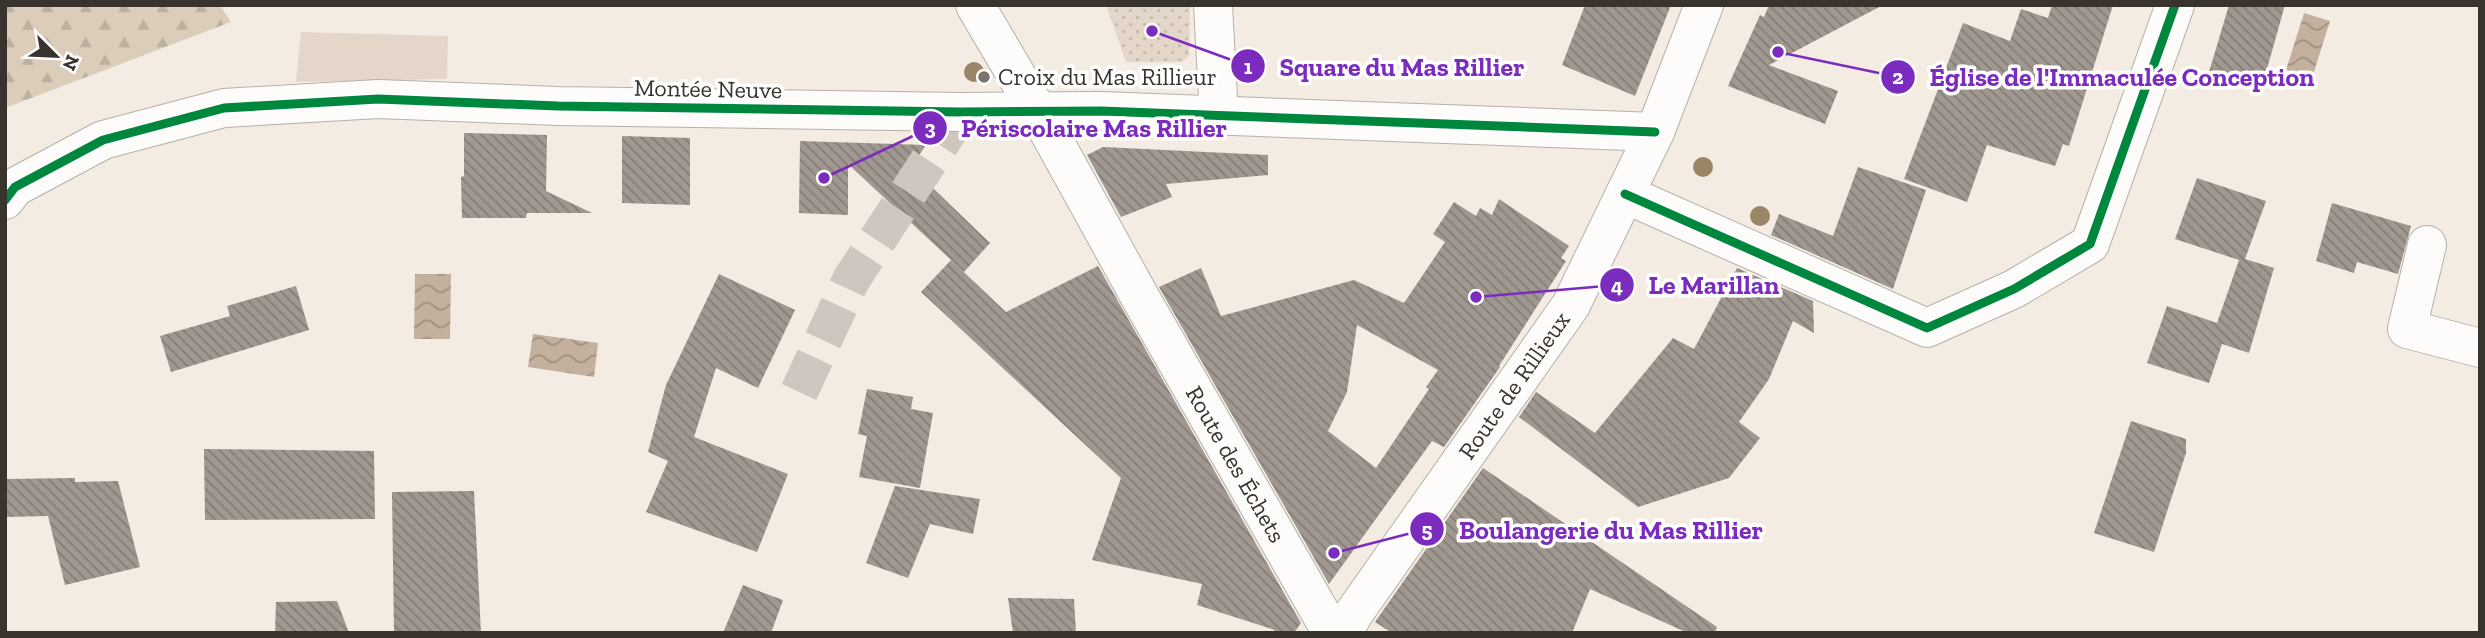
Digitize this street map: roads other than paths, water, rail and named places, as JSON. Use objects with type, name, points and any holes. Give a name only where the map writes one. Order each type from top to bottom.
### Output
[{"type":"street","points":[[975,5],[1038,111]]},
{"type":"street","points":[[1213,5],[1219,116]]},
{"type":"street","name":"Route de Rillieux","points":[[1343,633],[1361,602],[1571,305],[1655,132],[1704,5]]},
{"type":"street","points":[[1625,194],[1927,328],[2014,289],[2090,244],[2175,5]]},
{"type":"street","name":"Montée Neuve","points":[[5,200],[15,187],[103,140],[224,108],[378,99],[572,106],[1038,111],[1655,132]]},
{"type":"street","name":"Route des Échets","points":[[1038,111],[1332,633]]},
{"type":"street","points":[[2427,245],[2407,329],[2480,348]]},
{"type":"water","points":[[2304,13],[2330,21],[2312,78],[2286,70]]},
{"type":"water","points":[[415,274],[451,274],[450,339],[414,339]]},
{"type":"water","points":[[533,334],[598,343],[594,377],[528,367]]},
{"type":"tunnel","points":[[799,392],[851,280],[961,112]]},
{"type":"place","name":"Square du Mas Rillier","points":[[1152,31]]},
{"type":"place","name":"Église de l'Immaculée Conception","points":[[1778,52]]},
{"type":"place","name":"Croix du Mas Rillieur","points":[[984,77]]},
{"type":"place","name":"Périscolaire Mas Rillier","points":[[824,178]]},
{"type":"place","name":"Le Marillan","points":[[1476,297]]},
{"type":"place","name":"Boulangerie du Mas Rillier","points":[[1334,553]]}]
